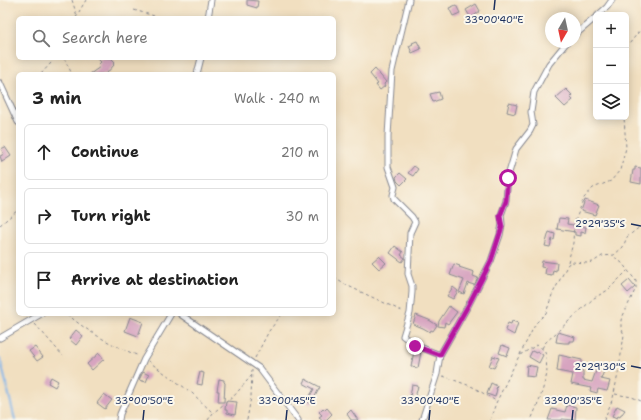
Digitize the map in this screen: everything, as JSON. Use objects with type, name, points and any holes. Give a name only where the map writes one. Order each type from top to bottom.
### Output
[{"type":"street","points":[[208,16],[211,0]]},
{"type":"street","points":[[409,0],[392,71],[388,136],[388,167],[395,187],[393,195],[394,199],[415,222],[410,231],[409,237],[408,274],[412,286],[412,292],[409,317],[403,334],[404,338],[415,346],[440,355]]},
{"type":"street","points":[[601,12],[612,0]]},
{"type":"street","points":[[581,30],[593,20]]},
{"type":"street","points":[[422,420],[437,374],[440,355],[491,261],[502,227],[501,215],[506,201],[508,176],[516,149],[533,125],[531,112],[534,92],[549,64],[562,48]]},
{"type":"street","points":[[198,72],[200,60]]},
{"type":"street","points":[[0,83],[16,118]]},
{"type":"street","points":[[0,338],[37,316]]},
{"type":"street","points":[[119,420],[120,414],[144,359],[170,316]]},
{"type":"street","points":[[183,316],[259,368],[298,420]]},
{"type":"path","points":[[72,0],[77,16]]},
{"type":"path","points":[[78,16],[86,0]]},
{"type":"path","points":[[134,10],[154,16]]},
{"type":"path","points":[[629,44],[641,29]]},
{"type":"path","points":[[43,72],[52,60]]},
{"type":"path","points":[[65,60],[71,72]]},
{"type":"path","points":[[490,420],[497,401],[536,323],[546,313],[552,295],[568,264],[573,243],[574,224],[584,198],[593,188],[611,181],[620,170],[626,148],[624,120]]},
{"type":"path","points":[[0,225],[16,212]]},
{"type":"path","points":[[612,256],[621,249],[626,237],[641,226]]},
{"type":"path","points":[[568,264],[572,262],[593,262],[602,256],[612,256],[622,263],[636,281],[636,288],[621,320],[621,327],[624,335],[614,393],[604,420]]},
{"type":"path","points":[[542,348],[544,343],[594,298],[608,290],[627,270]]},
{"type":"path","points":[[336,279],[402,310],[409,317]]},
{"type":"path","points":[[70,316],[94,335],[106,342],[144,359],[192,393],[213,413]]},
{"type":"path","points":[[247,420],[251,397],[253,363],[269,331],[280,316]]},
{"type":"path","points":[[30,320],[63,356]]},
{"type":"path","points":[[520,355],[537,345],[542,348],[546,355],[547,374],[540,399],[531,420]]},
{"type":"path","points":[[437,374],[468,385],[497,401]]},
{"type":"path","points":[[208,420],[213,413],[234,396],[252,375]]},
{"type":"path","points":[[614,393],[632,397],[641,401]]},
{"type":"building","points":[[247,0],[258,1],[257,8],[247,5]]},
{"type":"building","points":[[476,4],[480,11],[471,18],[466,10]]},
{"type":"building","points":[[456,5],[460,13],[453,16],[449,8]]},
{"type":"building","points":[[417,41],[421,49],[412,53],[409,46]]},
{"type":"building","points":[[99,60],[113,60],[115,62],[108,72],[93,72],[100,67],[98,65],[101,62]]},
{"type":"building","points":[[375,69],[386,82],[384,84],[385,86],[380,90],[376,85],[378,84],[370,74]]},
{"type":"building","points":[[566,89],[572,95],[570,97],[573,100],[565,107],[556,98]]},
{"type":"building","points":[[439,92],[441,99],[433,102],[430,94]]},
{"type":"building","points":[[509,103],[517,105],[515,114],[507,112]]},
{"type":"building","points":[[5,147],[11,156],[2,162],[0,156],[4,154],[1,149]]},
{"type":"building","points":[[414,166],[418,169],[413,176],[408,173]]},
{"type":"building","points":[[635,167],[641,168],[641,184],[631,182]]},
{"type":"building","points":[[400,173],[407,179],[401,185],[397,181],[396,177]]},
{"type":"building","points":[[585,200],[599,205],[595,215],[581,211]]},
{"type":"building","points":[[559,218],[568,219],[567,224],[586,227],[585,233],[581,232],[581,236],[575,235],[575,232],[557,229]]},
{"type":"building","points":[[549,232],[555,234],[554,240],[552,239],[550,247],[545,246]]},
{"type":"building","points":[[395,246],[403,252],[401,255],[405,258],[402,262],[390,253]]},
{"type":"building","points":[[379,256],[386,263],[379,269],[372,262]]},
{"type":"building","points":[[542,261],[557,263],[556,271],[553,270],[552,275],[545,274],[546,268],[541,267]]},
{"type":"building","points":[[454,264],[474,272],[473,276],[478,278],[474,285],[468,283],[464,294],[459,292],[464,280],[450,275]]},
{"type":"building","points":[[629,280],[635,287],[628,293],[622,286]]},
{"type":"building","points":[[453,287],[458,291],[453,299],[447,296]]},
{"type":"building","points":[[449,306],[457,312],[448,324],[445,322],[444,327],[438,326],[439,321]]},
{"type":"building","points":[[416,315],[437,325],[433,331],[431,330],[430,332],[413,324]]},
{"type":"building","points":[[130,317],[143,322],[138,336],[125,331]]},
{"type":"building","points":[[512,321],[518,323],[514,335],[505,330],[508,323],[511,324]]},
{"type":"building","points":[[76,330],[83,336],[76,345],[69,339]]},
{"type":"building","points":[[558,332],[575,337],[574,341],[569,341],[569,343],[556,342]]},
{"type":"building","points":[[502,345],[510,348],[507,356],[499,353]]},
{"type":"building","points":[[35,347],[43,357],[37,361],[29,351]]},
{"type":"building","points":[[414,351],[421,352],[418,368],[411,367]]},
{"type":"building","points":[[532,351],[536,353],[537,351],[543,355],[539,363],[529,357]]},
{"type":"building","points":[[99,353],[104,359],[92,370],[87,364]]},
{"type":"building","points":[[559,355],[582,360],[581,371],[583,371],[583,380],[592,382],[597,368],[604,371],[601,379],[610,381],[607,391],[598,389],[597,393],[590,391],[591,388],[571,384],[573,374],[557,371]]},
{"type":"building","points":[[493,356],[499,358],[494,368],[489,366]]},
{"type":"building","points":[[527,365],[537,367],[535,377],[526,376]]},
{"type":"building","points":[[143,372],[149,375],[146,382],[139,380]]},
{"type":"building","points":[[200,372],[204,373],[202,385],[197,384]]},
{"type":"building","points":[[51,377],[58,381],[55,387],[48,383]]},
{"type":"building","points":[[219,379],[224,380],[225,383],[224,402],[218,402],[219,391],[217,391]]},
{"type":"building","points":[[305,379],[320,387],[311,404],[307,401],[314,389],[303,383]]},
{"type":"building","points":[[491,383],[497,386],[495,397],[487,394]]},
{"type":"building","points":[[412,385],[418,386],[415,398],[410,397]]},
{"type":"building","points":[[104,394],[112,400],[105,409],[97,403]]},
{"type":"building","points":[[226,401],[237,402],[235,415],[227,413],[227,410],[225,410]]},
{"type":"building","points":[[567,405],[576,407],[575,420],[548,420],[552,409],[565,412]]},
{"type":"building","points":[[617,406],[625,410],[620,417],[618,416],[617,418],[612,416]]},
{"type":"building","points":[[323,408],[325,410],[327,408],[332,414],[326,420],[319,417],[322,415],[319,412]]},
{"type":"building","points":[[351,410],[358,420],[351,420],[347,414]]},
{"type":"waterway","points":[[0,358],[15,420]]},
{"type":"route","points":[[415,346],[440,355],[469,304],[491,261],[500,235],[502,222],[500,216],[506,201],[508,178]]}]
